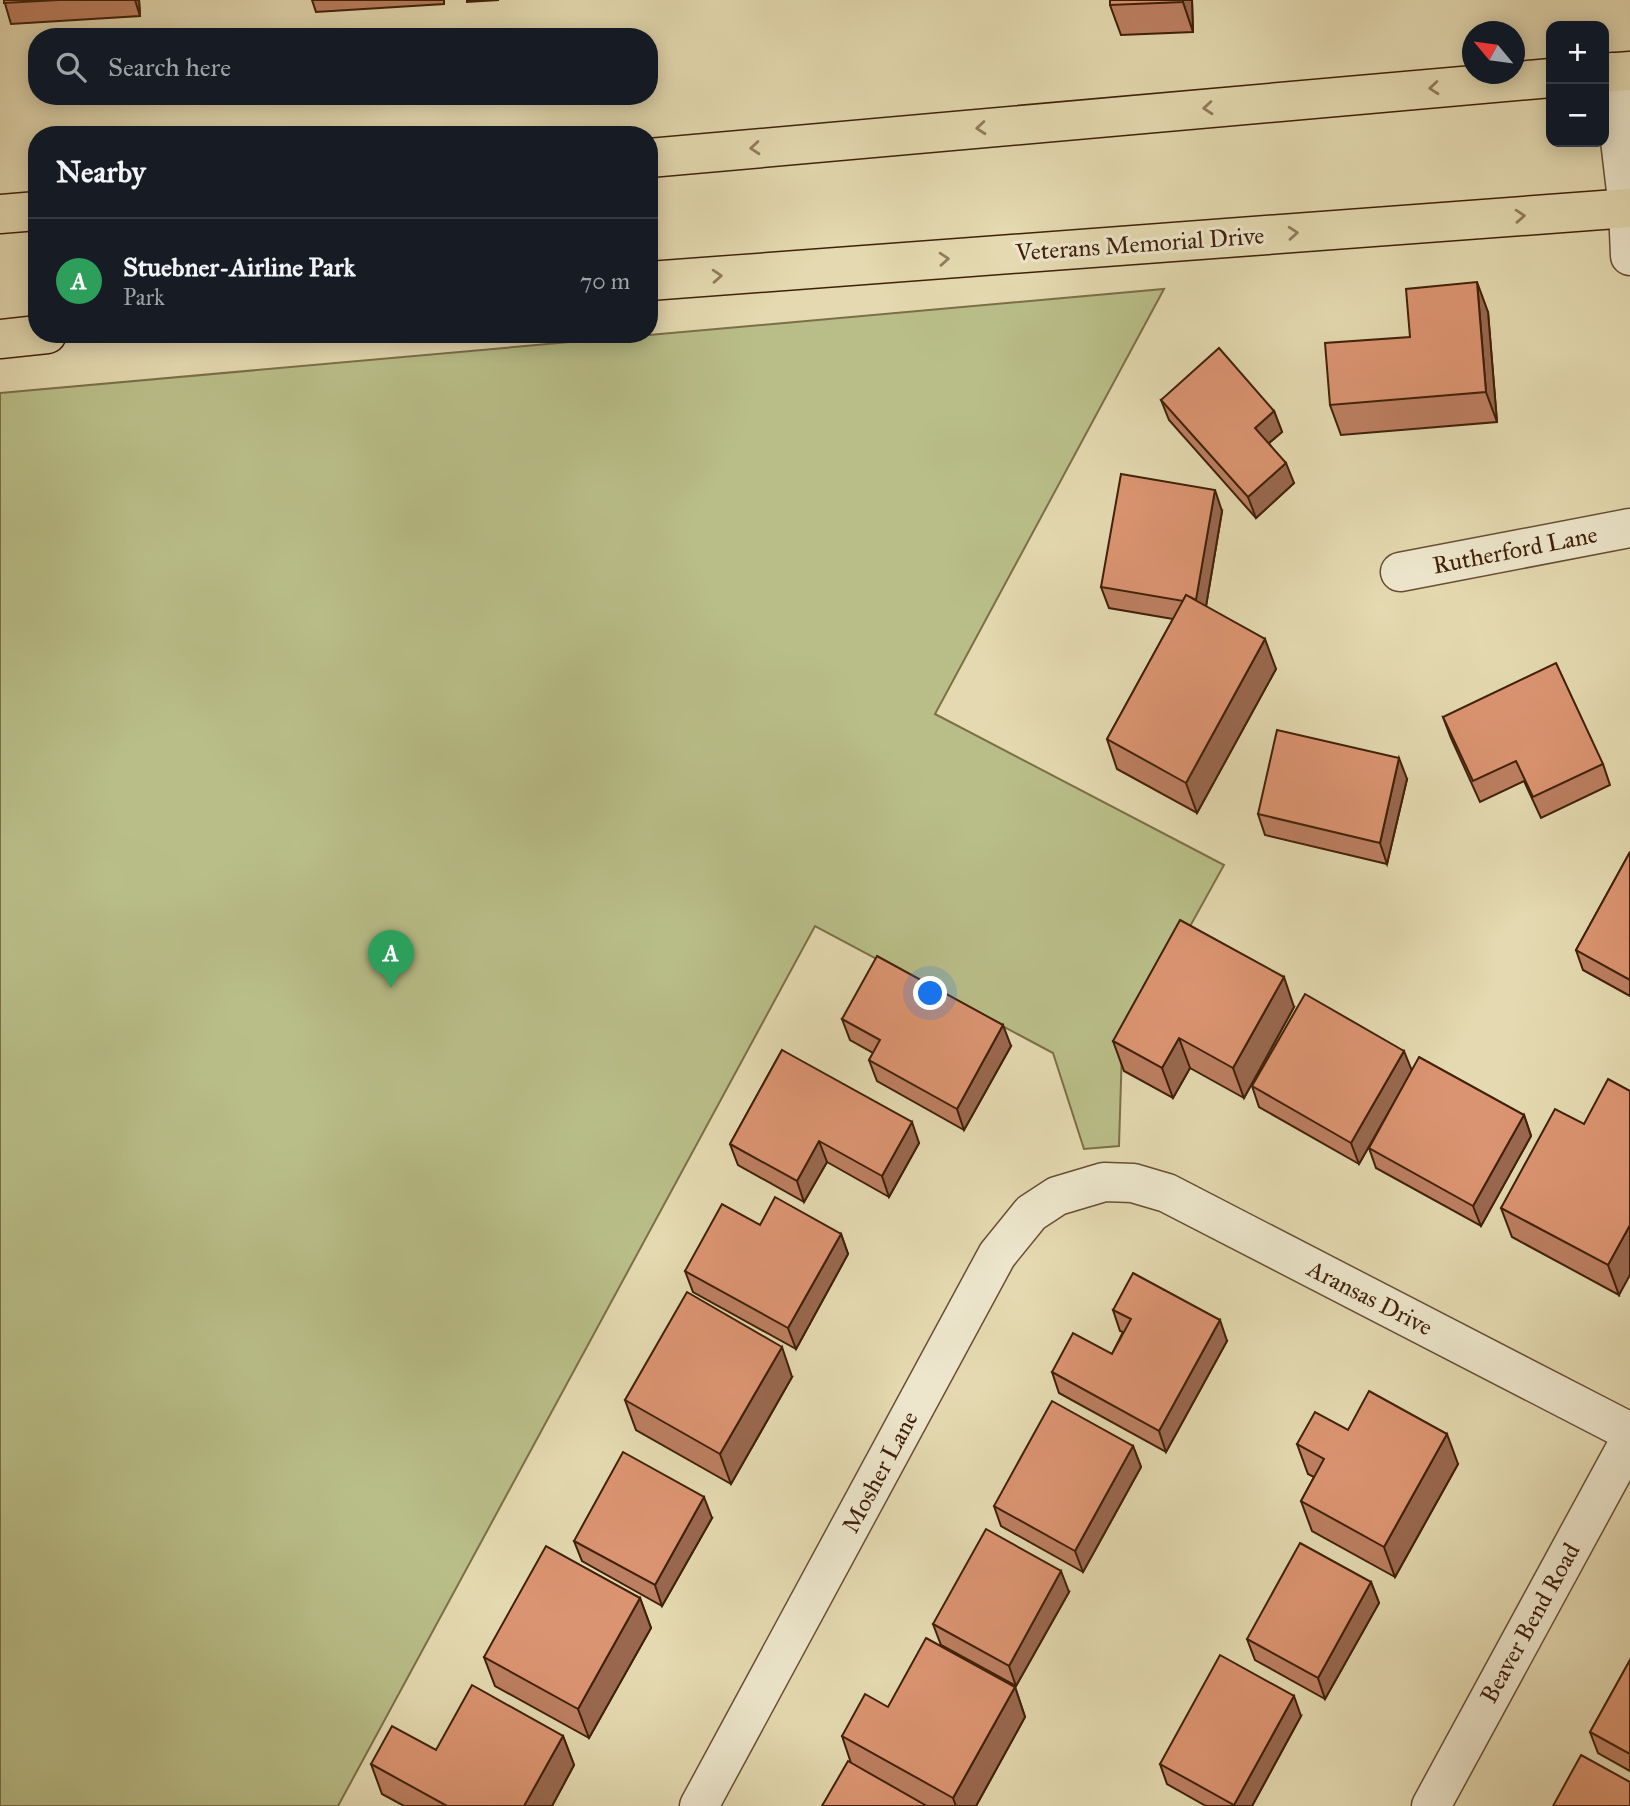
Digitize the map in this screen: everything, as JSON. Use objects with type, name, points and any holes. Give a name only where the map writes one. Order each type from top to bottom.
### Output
[{"type":"main road","points":[[658,157],[1546,78]]},
{"type":"main road","name":"Veterans Memorial Drive","points":[[658,280],[1629,208]]},
{"type":"main road","points":[[0,214],[28,212]]},
{"type":"main road","points":[[0,339],[28,336]]},
{"type":"street","points":[[1615,72],[1629,208],[1630,256]]},
{"type":"street","name":"Rutherford Lane","points":[[1400,572],[1630,528]]},
{"type":"street","name":"Aransas Drive","points":[[1104,1182],[1133,1183],[1167,1193],[1630,1432]]},
{"type":"street","name":"Mosher Lane","points":[[699,1806],[997,1255],[1031,1213],[1057,1196],[1104,1182]]},
{"type":"street","name":"Beaver Bend Road","points":[[1431,1806],[1630,1440]]},
{"type":"green space","points":[[1164,289],[935,714],[1224,865],[1122,1049],[1119,1146],[1084,1149],[1053,1053],[815,926],[338,1806],[0,1806],[0,393],[560,343],[658,343],[658,334]]},
{"type":"building","points":[[4,0],[59,0],[4,3]]},
{"type":"building","points":[[1110,0],[1183,0],[1183,2],[1110,5]]},
{"type":"building","points":[[1477,282],[1486,392],[1330,405],[1325,343],[1410,337],[1406,289]]},
{"type":"building","points":[[1219,348],[1274,411],[1255,428],[1286,463],[1248,497],[1161,400]]},
{"type":"building","points":[[1121,474],[1215,490],[1196,600],[1186,595],[1183,601],[1101,587]]},
{"type":"building","points":[[1186,595],[1265,639],[1186,783],[1107,739]]},
{"type":"building","points":[[1556,663],[1603,764],[1533,797],[1516,761],[1473,781],[1443,717]]},
{"type":"building","points":[[1277,730],[1399,758],[1380,843],[1258,814]]},
{"type":"building","points":[[1630,852],[1630,980],[1576,950]]},
{"type":"building","points":[[1180,920],[1284,977],[1233,1068],[1179,1038],[1162,1068],[1113,1041]]},
{"type":"building","points":[[877,956],[1003,1025],[957,1109],[869,1060],[880,1040],[842,1019]]},
{"type":"building","points":[[1305,994],[1404,1051],[1351,1143],[1252,1086]]},
{"type":"building","points":[[782,1050],[912,1122],[882,1176],[819,1141],[797,1181],[730,1144]]},
{"type":"building","points":[[1419,1057],[1524,1115],[1473,1206],[1369,1148]]},
{"type":"building","points":[[1608,1079],[1630,1091],[1630,1225],[1608,1265],[1501,1208],[1555,1109],[1584,1124]]},
{"type":"building","points":[[775,1197],[841,1234],[788,1328],[685,1271],[722,1204],[760,1225]]},
{"type":"building","points":[[1133,1273],[1220,1320],[1159,1431],[1052,1372],[1073,1333],[1112,1354],[1131,1319],[1113,1310]]},
{"type":"building","points":[[687,1292],[782,1347],[720,1454],[625,1400]]},
{"type":"building","points":[[1369,1391],[1447,1434],[1384,1547],[1301,1501],[1324,1459],[1297,1444],[1315,1412],[1348,1430]]},
{"type":"building","points":[[1052,1401],[1133,1446],[1075,1551],[994,1506]]},
{"type":"building","points":[[623,1452],[704,1497],[655,1585],[574,1541]]},
{"type":"building","points":[[986,1529],[1061,1571],[1009,1666],[933,1624]]},
{"type":"building","points":[[1300,1543],[1371,1582],[1318,1678],[1247,1639]]},
{"type":"building","points":[[546,1546],[640,1598],[578,1709],[484,1657]]},
{"type":"building","points":[[926,1638],[1015,1687],[953,1798],[842,1736],[865,1694],[888,1707]]},
{"type":"building","points":[[1220,1655],[1294,1696],[1234,1805],[1160,1764]]},
{"type":"building","points":[[1630,1660],[1630,1754],[1590,1732]]},
{"type":"building","points":[[472,1685],[563,1736],[524,1806],[447,1806],[371,1764],[392,1726],[436,1750]]},
{"type":"building","points":[[1581,1755],[1630,1782],[1630,1806],[1553,1806]]},
{"type":"building","points":[[848,1761],[925,1805],[822,1806]]},
{"type":"place","name":"Stuebner-Airline Park","points":[[391,988]]}]
